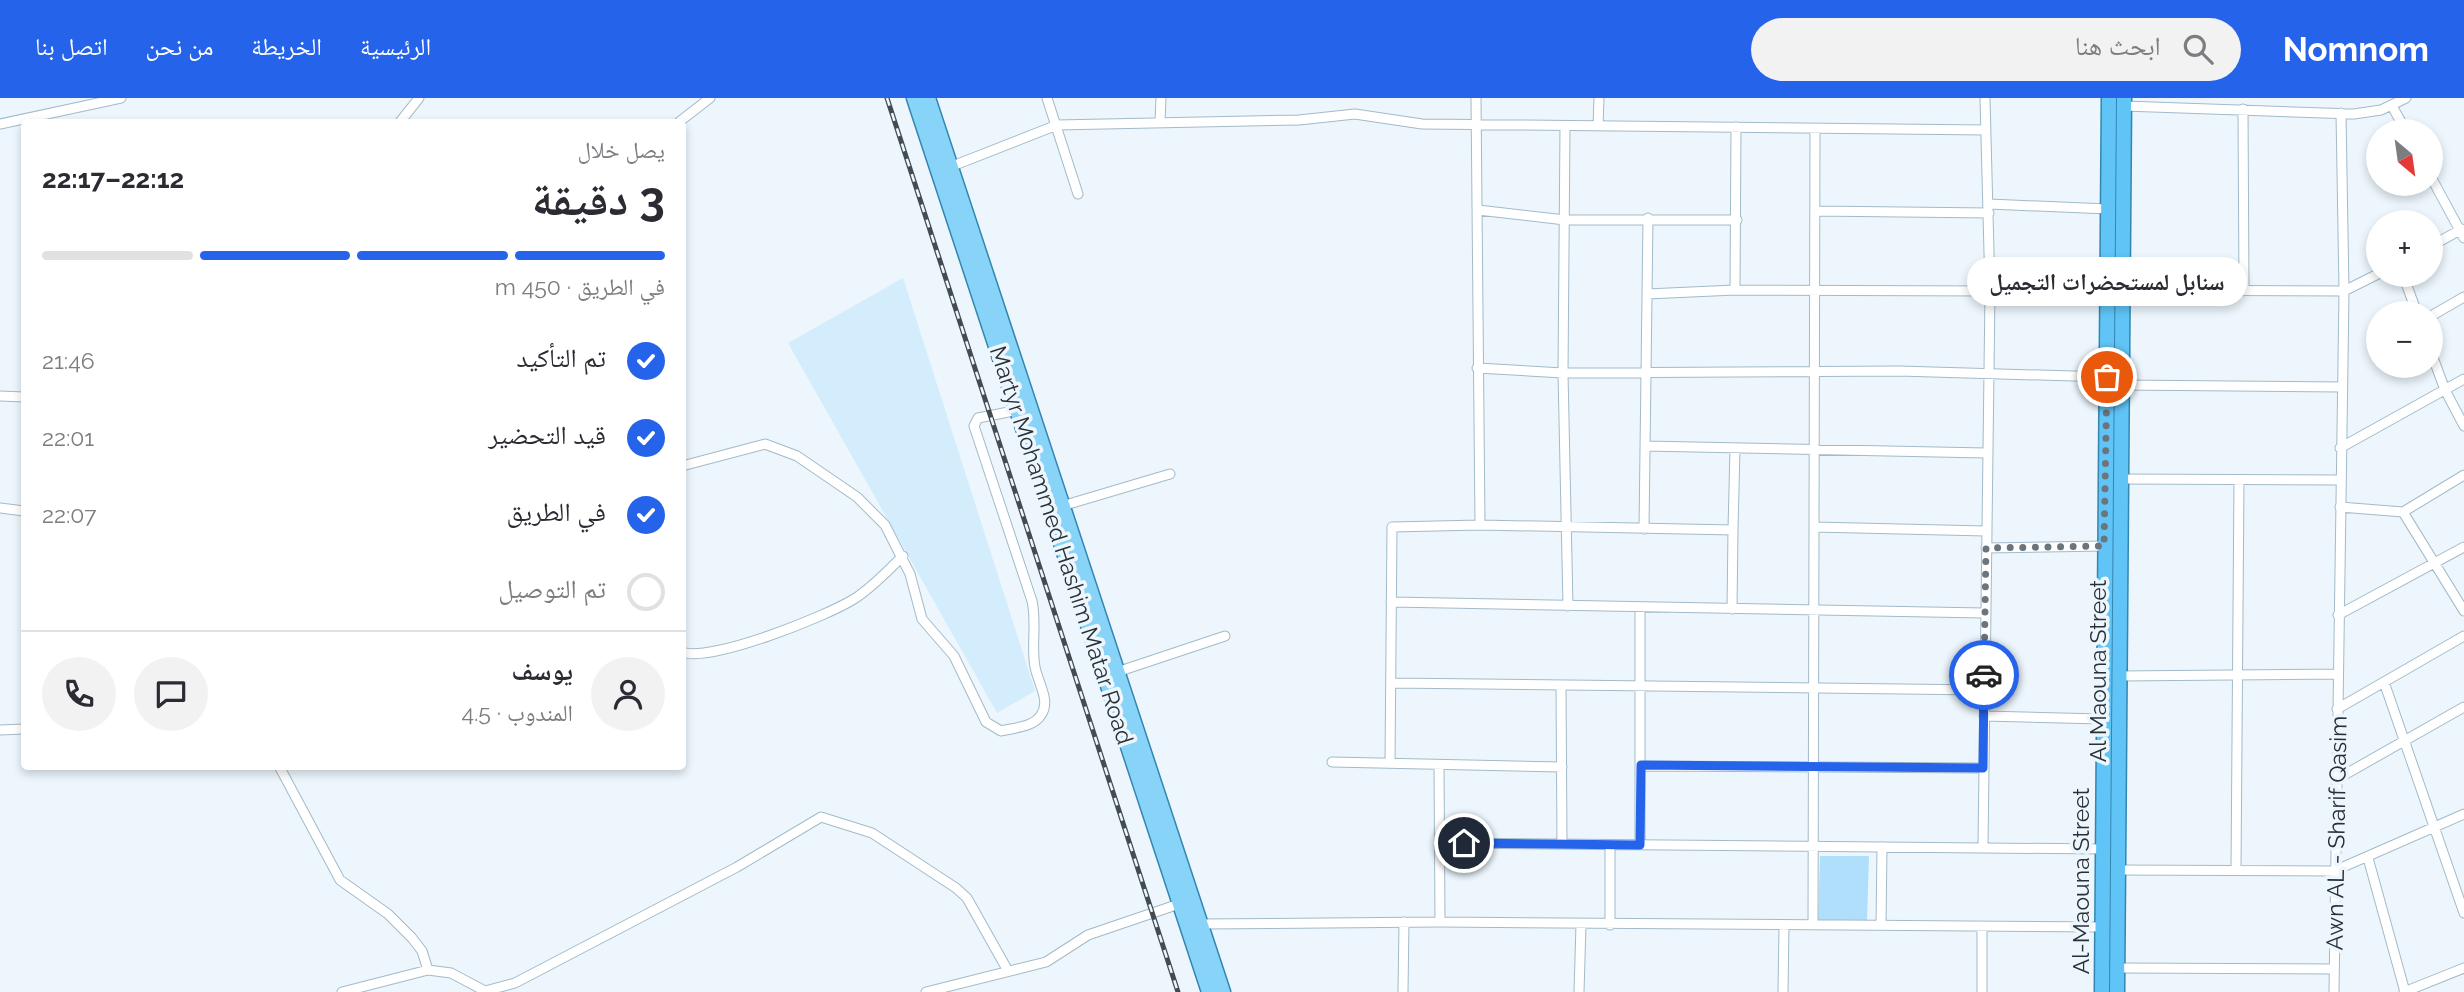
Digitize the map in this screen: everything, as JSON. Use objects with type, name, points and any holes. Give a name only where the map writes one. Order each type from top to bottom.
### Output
[{"type":"highway","name":"Al-Maouna Street","points":[[2102,992],[2102,719],[2109,98]]},
{"type":"highway","name":"Al Maouna Street","points":[[2117,992],[2124,102]]},
{"type":"main road","name":"Martyr Mohammed Hashim Matar Road","points":[[915,98],[1209,992]]},
{"type":"main road","name":"Martyr Mohammed Hashim Matar Road","points":[[928,98],[1223,992]]},
{"type":"street","points":[[23,119],[121,98]]},
{"type":"street","points":[[402,119],[419,98]]},
{"type":"street","points":[[684,119],[710,98]]},
{"type":"street","points":[[1047,98],[1078,194]]},
{"type":"street","points":[[1160,122],[1161,98]]},
{"type":"street","points":[[1476,98],[1480,525]]},
{"type":"street","points":[[1598,126],[1599,98]]},
{"type":"street","points":[[1983,847],[1990,291],[1985,98]]},
{"type":"street","points":[[2124,102],[2341,113],[2369,112],[2392,106],[2406,98]]},
{"type":"street","points":[[2392,106],[2399,119]]},
{"type":"street","points":[[2243,109],[2244,291]]},
{"type":"street","name":"Awn AL - Sharif Qasim","points":[[2334,992],[2344,291],[2341,113]]},
{"type":"street","points":[[950,167],[1056,125],[1299,120],[1337,114],[1397,123],[1478,125],[1986,130]]},
{"type":"street","points":[[0,124],[21,119]]},
{"type":"street","points":[[1565,127],[1563,373],[1568,606]]},
{"type":"street","points":[[1735,290],[1736,127]]},
{"type":"street","points":[[1813,925],[1815,129]]},
{"type":"street","points":[[2442,196],[2463,232],[2443,241]]},
{"type":"street","points":[[1815,211],[2108,209]]},
{"type":"street","points":[[1478,210],[1565,220],[1737,220]]},
{"type":"street","points":[[1644,529],[1648,218]]},
{"type":"street","points":[[2122,290],[2344,291],[2366,280]]},
{"type":"street","points":[[1647,294],[1735,290],[1816,293],[1990,291]]},
{"type":"street","points":[[2443,309],[2464,297]]},
{"type":"street","points":[[1477,368],[1563,373],[1989,372],[2107,377]]},
{"type":"street","points":[[2441,378],[2464,426]]},
{"type":"street","points":[[2340,447],[2464,379]]},
{"type":"street","points":[[2122,385],[2341,387]]},
{"type":"street","points":[[0,396],[21,397]]},
{"type":"street","points":[[686,465],[765,444],[788,451],[828,476],[869,508],[885,525],[903,556],[922,619],[954,656],[986,722],[1000,731],[1038,719],[1046,702],[1035,667],[1032,601],[974,426],[978,418],[1019,410]]},
{"type":"street","points":[[1645,446],[1986,453]]},
{"type":"street","points":[[1732,609],[1735,449]]},
{"type":"street","points":[[1062,506],[1170,474]]},
{"type":"street","points":[[2340,508],[2403,512],[2464,475]]},
{"type":"street","points":[[2121,479],[2340,480]]},
{"type":"street","points":[[2236,870],[2239,480]]},
{"type":"street","points":[[0,508],[21,511]]},
{"type":"street","points":[[2403,512],[2432,565],[2464,611]]},
{"type":"street","points":[[1390,764],[1392,527],[1480,525],[1733,530]]},
{"type":"street","points":[[1814,527],[1986,531]]},
{"type":"street","points":[[1986,548],[2104,546]]},
{"type":"street","points":[[2338,615],[2464,547]]},
{"type":"street","points":[[686,652],[713,652],[822,615],[854,599],[903,556]]},
{"type":"street","points":[[1391,602],[1640,609],[1984,613]]},
{"type":"street","points":[[1640,609],[1640,845]]},
{"type":"street","points":[[1117,672],[1225,636]]},
{"type":"street","points":[[2337,709],[2464,636]]},
{"type":"street","points":[[2119,676],[2337,674]]},
{"type":"street","points":[[2384,682],[2407,740],[2464,913]]},
{"type":"street","points":[[1392,683],[1984,690]]},
{"type":"street","points":[[1561,685],[1562,844]]},
{"type":"street","points":[[2337,779],[2464,707]]},
{"type":"street","points":[[1984,716],[2102,719]]},
{"type":"street","points":[[0,730],[21,729]]},
{"type":"street","points":[[1332,761],[1562,767]]},
{"type":"street","points":[[1439,765],[1440,922]]},
{"type":"street","points":[[1641,765],[1983,768]]},
{"type":"street","points":[[281,770],[341,880],[388,914],[404,930],[422,951],[428,970]]},
{"type":"street","points":[[2118,870],[2334,871],[2464,814]]},
{"type":"street","points":[[342,992],[428,970],[451,972],[485,990],[515,983],[737,867],[821,817],[872,833],[956,888],[967,898],[1008,971]]},
{"type":"street","points":[[1440,843],[2103,849]]},
{"type":"street","points":[[1610,845],[1610,925]]},
{"type":"street","points":[[1881,925],[1882,847]]},
{"type":"street","points":[[2368,858],[2405,992],[2464,968]]},
{"type":"street","points":[[926,992],[1046,962],[1088,935],[1179,904]]},
{"type":"street","points":[[1404,922],[1404,992]]},
{"type":"street","points":[[1199,924],[1440,922],[2103,928]]},
{"type":"street","points":[[1579,992],[1581,925]]},
{"type":"street","points":[[1783,992],[1784,925]]},
{"type":"street","points":[[1982,927],[1982,992]]},
{"type":"street","points":[[2118,968],[2334,969]]},
{"type":"shaded area","points":[[903,278],[1035,691],[997,713],[788,343]]},
{"type":"shaded area","points":[[1820,856],[1869,856],[1867,922],[1818,921]]},
{"type":"railway","points":[[887,98],[1178,992]]},
{"type":"way so far","points":[[1984,675],[1986,548],[2104,546],[2107,377]]},
{"type":"place","name":"سنابل لمستحضرات التجميل","points":[[2107,377]]},
{"type":"route","points":[[1464,843],[1640,845],[1641,765],[1983,768],[1984,675]]}]
